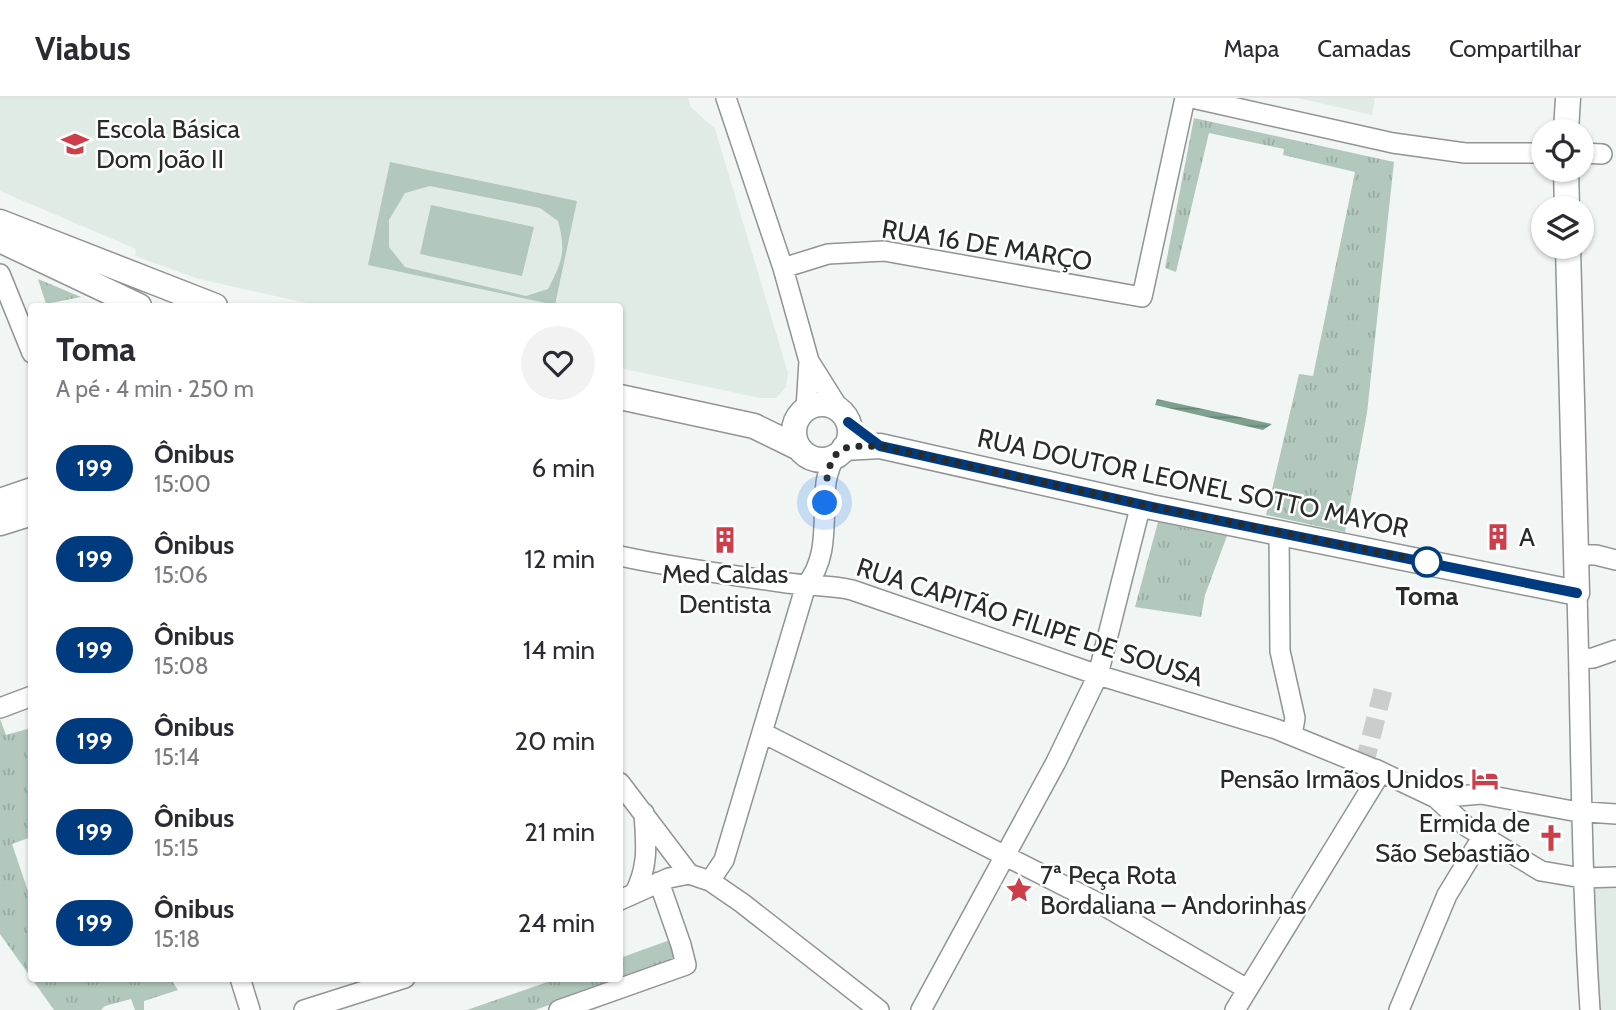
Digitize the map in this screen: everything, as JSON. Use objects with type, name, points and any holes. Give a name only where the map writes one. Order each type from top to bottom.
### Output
[{"type":"main road","points":[[1567,119],[1568,98]]},
{"type":"main road","points":[[0,222],[207,303]]},
{"type":"main road","points":[[0,240],[133,303]]},
{"type":"main road","points":[[1568,259],[1577,593]]},
{"type":"main road","name":"RUA DOUTOR LEONEL SOTTO MAYOR","points":[[623,398],[754,426],[824,458],[880,446],[1141,504],[1577,593]]},
{"type":"main road","points":[[824,404],[844,417],[848,440],[824,458],[794,430],[803,411],[824,404]]},
{"type":"main road","name":"RUA DOUTOR LEONEL SOTTO MAYOR","points":[[754,426],[803,411]]},
{"type":"main road","name":"RUA DOUTOR LEONEL SOTTO MAYOR","points":[[844,417],[880,446]]},
{"type":"main road","points":[[0,500],[28,491]]},
{"type":"main road","points":[[0,523],[28,514]]},
{"type":"street","points":[[726,98],[783,268],[809,361],[844,417]]},
{"type":"street","name":"RUA 16 DE MARÇO","points":[[783,268],[828,254],[884,251],[1142,297],[1185,98]]},
{"type":"street","points":[[1192,98],[1394,144],[1465,153],[1531,153]]},
{"type":"street","points":[[0,274],[28,340]]},
{"type":"street","points":[[803,411],[809,361]]},
{"type":"street","points":[[710,881],[724,860],[806,585],[816,574],[822,550],[824,458]]},
{"type":"street","points":[[922,1010],[1068,739],[1098,675],[1141,504]]},
{"type":"street","points":[[1279,532],[1280,651],[1295,718],[1292,735]]},
{"type":"street","points":[[1577,555],[1596,555],[1616,560]]},
{"type":"street","name":"RUA CAPITÃO FILIPE DE SOUSA","points":[[623,557],[674,567],[852,590],[1098,675],[1292,735],[1378,770],[1436,798]]},
{"type":"street","points":[[1577,593],[1583,811],[1582,878],[1590,1010]]},
{"type":"street","points":[[1579,659],[1594,658],[1616,650]]},
{"type":"street","points":[[0,708],[28,698]]},
{"type":"street","points":[[763,733],[1108,908],[1247,989]]},
{"type":"street","points":[[1235,1010],[1378,770]]},
{"type":"street","points":[[623,787],[689,874]]},
{"type":"street","points":[[1436,798],[1481,794],[1616,814]]},
{"type":"street","points":[[1436,798],[1466,826],[1541,871],[1582,878],[1616,877]]},
{"type":"street","points":[[627,897],[644,875],[647,861],[644,812]]},
{"type":"street","points":[[1399,1010],[1447,895],[1483,836]]},
{"type":"street","points":[[627,897],[659,882],[689,874],[710,881],[879,1010]]},
{"type":"street","points":[[559,1010],[686,965],[659,882]]},
{"type":"street","points":[[241,982],[250,1010]]},
{"type":"street","points":[[304,1010],[363,985],[381,982]]},
{"type":"shaded area","points":[[0,98],[688,98],[691,107],[715,129],[788,373],[786,387],[776,398],[760,398],[623,369],[623,303],[307,303],[199,279],[135,256],[136,249],[0,191]]},
{"type":"shaded area","points":[[1298,98],[1375,98],[1372,115]]},
{"type":"shaded area","points":[[1157,399],[1272,424],[1263,430],[1155,405]]},
{"type":"shaded area","points":[[1616,882],[1616,1010],[1593,1010],[1586,883]]},
{"type":"green space","points":[[1194,118],[1394,162],[1367,413],[1345,532],[1266,515],[1299,374],[1313,376],[1355,172],[1283,155],[1284,149],[1209,133],[1176,272],[1165,268]]},
{"type":"green space","points":[[390,162],[577,201],[555,303],[368,265]],"holes":[[[430,186],[540,208],[558,221],[562,256],[557,270],[548,289],[526,296],[405,267],[389,247],[389,220],[405,193]]]},
{"type":"green space","points":[[431,205],[534,227],[522,276],[420,254]]},
{"type":"green space","points":[[38,279],[81,297],[51,303],[46,303]]},
{"type":"green space","points":[[1158,522],[1227,536],[1205,595],[1201,617],[1135,607]]},
{"type":"green space","points":[[0,719],[6,735],[28,729],[28,838],[12,844],[28,891],[28,973],[0,934]]},
{"type":"green space","points":[[670,940],[676,960],[623,979],[623,957]]},
{"type":"green space","points":[[34,982],[173,982],[178,990],[144,1001],[144,1010],[135,1010],[131,999],[105,1006],[101,1010],[54,1010]]},
{"type":"green space","points":[[548,982],[614,982],[535,1010],[467,1010]]},
{"type":"tunnel","points":[[1364,765],[1384,686]]},
{"type":"bus line","name":"199","points":[[848,422],[880,446],[1152,507],[1577,593]]},
{"type":"place","name":"Escola Básica Dom João II","points":[[75,144]]},
{"type":"place","name":"A","points":[[1498,537]]},
{"type":"place","name":"Med Caldas Dentista","points":[[725,540]]},
{"type":"place","name":"Toma","points":[[1427,562]]},
{"type":"place","name":"Pensão Irmãos Unidos","points":[[1485,779]]},
{"type":"place","name":"Ermida de São Sebastião","points":[[1551,838]]},
{"type":"place","name":"7ª Peça Rota Bordaliana – Andorinhas","points":[[1019,890]]},
{"type":"route","points":[[825,503],[826,480],[834,456],[844,448],[880,446],[1141,504],[1427,562]]}]
